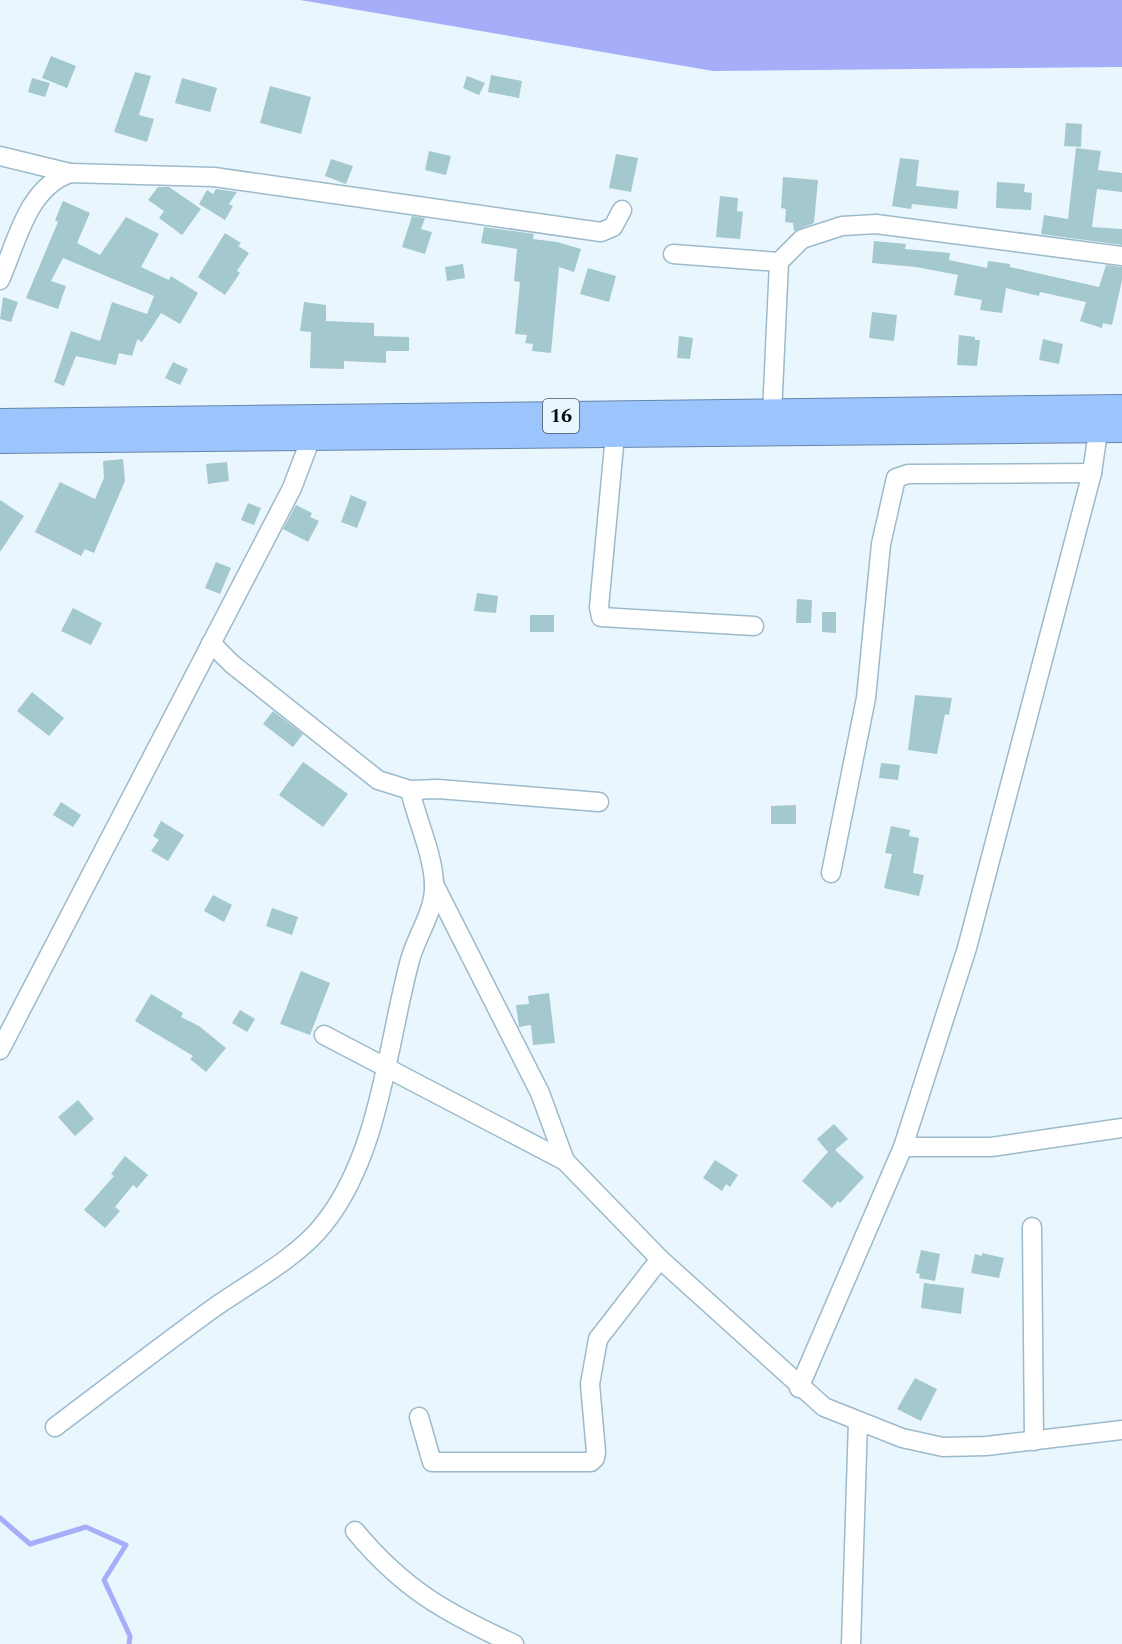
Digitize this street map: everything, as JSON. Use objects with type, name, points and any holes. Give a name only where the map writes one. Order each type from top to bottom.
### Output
[{"type":"highway","name":"16","points":[[0,440],[772,414],[1111,419]]},
{"type":"highway","name":"16","points":[[0,422],[615,435],[1111,419]]},
{"type":"street","points":[[0,156],[70,173],[214,177],[601,232],[613,227],[622,210]]},
{"type":"street","points":[[0,280],[23,220],[54,178],[70,173]]},
{"type":"street","points":[[772,414],[779,262],[802,238],[842,226],[876,224],[1122,256]]},
{"type":"street","points":[[673,254],[779,262]]},
{"type":"street","points":[[799,1388],[903,1147],[967,948],[1092,472],[1111,419]]},
{"type":"street","points":[[0,1050],[292,488],[311,428]]},
{"type":"street","points":[[615,435],[598,607],[601,617],[754,626]]},
{"type":"street","points":[[831,873],[866,698],[881,544],[896,478],[908,474],[1092,472]]},
{"type":"street","points":[[211,643],[232,664],[378,780],[410,790],[448,789],[599,802]]},
{"type":"street","points":[[55,1427],[294,1251],[322,1227],[346,1192],[362,1152],[386,1067],[411,957],[428,916],[434,884],[430,854],[410,790]]},
{"type":"street","points":[[434,884],[540,1093],[565,1161]]},
{"type":"street","points":[[324,1035],[565,1161],[660,1259],[799,1388],[824,1407],[902,1438],[943,1447],[1034,1441],[1122,1430]]},
{"type":"street","points":[[903,1147],[991,1147],[1122,1128]]},
{"type":"street","points":[[1032,1227],[1034,1441]]},
{"type":"street","points":[[420,1417],[432,1462],[591,1462],[596,1452],[590,1384],[598,1339],[660,1259]]},
{"type":"street","points":[[851,1644],[858,1421]]},
{"type":"street","points":[[355,1531],[380,1562],[423,1597],[514,1644]]},
{"type":"water","points":[[300,0],[1122,0],[1122,67],[713,71]]},
{"type":"building","points":[[51,56],[76,66],[67,88],[42,78]]},
{"type":"building","points":[[135,72],[151,76],[139,115],[154,119],[147,142],[114,132]]},
{"type":"building","points":[[491,75],[522,81],[519,98],[488,92]]},
{"type":"building","points":[[467,76],[485,83],[479,95],[463,88]]},
{"type":"building","points":[[32,78],[50,83],[45,97],[28,92]]},
{"type":"building","points":[[182,78],[217,88],[210,112],[175,103]]},
{"type":"building","points":[[270,86],[311,97],[301,134],[260,123]]},
{"type":"building","points":[[1066,123],[1082,124],[1081,147],[1064,146]]},
{"type":"building","points":[[1076,148],[1101,151],[1098,170],[1122,173],[1122,192],[1097,189],[1092,227],[1122,229],[1122,245],[1041,234],[1044,215],[1068,219]]},
{"type":"building","points":[[429,151],[451,156],[446,175],[425,170]]},
{"type":"building","points":[[616,154],[638,158],[631,192],[609,188]]},
{"type":"building","points":[[900,158],[919,160],[916,186],[959,191],[957,209],[912,204],[911,209],[892,206]]},
{"type":"building","points":[[331,159],[353,166],[346,184],[325,176]]},
{"type":"building","points":[[783,177],[818,180],[814,223],[794,231],[793,223],[785,222],[786,209],[781,208]]},
{"type":"building","points":[[997,182],[1025,184],[1024,192],[1032,193],[1031,210],[996,208]]},
{"type":"building","points":[[158,187],[169,187],[201,209],[182,235],[159,218],[164,211],[148,200]]},
{"type":"building","points":[[216,189],[237,192],[229,204],[233,206],[225,220],[199,204],[207,190],[213,194]]},
{"type":"building","points":[[720,196],[738,198],[737,211],[743,212],[740,239],[716,237]]},
{"type":"building","points":[[63,201],[90,213],[77,243],[100,255],[126,217],[159,234],[141,267],[169,280],[171,276],[198,293],[180,324],[161,313],[142,342],[137,339],[132,356],[119,353],[116,365],[76,356],[64,386],[54,382],[71,331],[100,341],[112,302],[147,314],[154,296],[63,258],[51,281],[66,286],[58,309],[26,298],[58,222],[55,220]]},
{"type":"building","points":[[412,216],[425,218],[421,229],[432,232],[425,254],[402,247]]},
{"type":"building","points":[[484,227],[534,234],[533,239],[557,242],[581,249],[574,272],[559,267],[551,353],[532,351],[533,344],[525,343],[527,335],[515,334],[520,282],[514,281],[517,249],[481,243]]},
{"type":"building","points":[[225,233],[241,243],[238,246],[249,253],[237,271],[240,273],[225,295],[198,277]]},
{"type":"building","points":[[874,241],[906,244],[905,249],[950,253],[949,260],[987,268],[988,261],[1010,264],[1010,267],[1099,287],[1106,265],[1122,267],[1122,280],[1112,325],[1103,323],[1102,328],[1080,321],[1086,302],[1040,292],[1039,296],[1006,288],[1002,313],[980,310],[982,300],[954,295],[958,275],[916,267],[872,263]]},
{"type":"building","points":[[463,264],[465,278],[447,281],[445,267]]},
{"type":"building","points":[[588,268],[616,276],[609,302],[580,294]]},
{"type":"building","points":[[3,297],[18,302],[11,322],[0,319]]},
{"type":"building","points":[[304,302],[326,305],[326,321],[374,323],[374,336],[409,337],[409,351],[386,351],[386,363],[344,361],[344,369],[310,368],[311,332],[300,331]]},
{"type":"building","points":[[872,312],[897,315],[894,341],[869,338]]},
{"type":"building","points":[[959,335],[980,340],[977,366],[957,365]]},
{"type":"building","points":[[679,336],[693,338],[690,359],[677,358]]},
{"type":"building","points":[[1043,339],[1063,344],[1059,364],[1039,360]]},
{"type":"building","points":[[173,362],[188,369],[180,385],[165,378]]},
{"type":"building","points":[[123,459],[125,481],[94,553],[85,549],[81,556],[35,532],[60,482],[95,499],[104,478],[103,461]]},
{"type":"building","points":[[227,462],[229,481],[208,484],[206,464]]},
{"type":"building","points":[[351,495],[367,502],[357,528],[341,522]]},
{"type":"building","points":[[0,500],[24,516],[0,552]]},
{"type":"building","points":[[248,503],[261,508],[254,525],[241,520]]},
{"type":"building","points":[[296,505],[312,513],[310,517],[319,521],[308,542],[283,529]]},
{"type":"building","points":[[216,562],[231,568],[220,594],[205,588]]},
{"type":"building","points":[[477,593],[498,596],[496,613],[474,611]]},
{"type":"building","points":[[797,599],[812,600],[811,623],[796,623]]},
{"type":"building","points":[[73,608],[102,623],[91,645],[61,631]]},
{"type":"building","points":[[822,612],[836,612],[836,633],[822,632]]},
{"type":"building","points":[[530,615],[554,615],[554,632],[530,632]]},
{"type":"building","points":[[32,692],[64,718],[49,736],[17,711]]},
{"type":"building","points":[[915,695],[952,698],[949,715],[945,714],[937,754],[908,750]]},
{"type":"building","points":[[273,711],[303,734],[293,747],[263,724]]},
{"type":"building","points":[[303,762],[348,794],[323,827],[279,795]]},
{"type":"building","points":[[881,763],[900,765],[898,780],[879,778]]},
{"type":"building","points":[[61,802],[81,815],[73,827],[53,815]]},
{"type":"building","points":[[796,805],[796,824],[771,824],[771,806]]},
{"type":"building","points":[[161,821],[184,835],[168,861],[151,851],[159,840],[153,836]]},
{"type":"building","points":[[891,826],[910,830],[909,836],[919,838],[913,873],[924,875],[919,896],[884,888],[892,854],[885,853]]},
{"type":"building","points":[[213,895],[232,905],[224,922],[204,911]]},
{"type":"building","points":[[272,908],[298,917],[292,935],[266,926]]},
{"type":"building","points":[[301,971],[330,983],[310,1035],[280,1024]]},
{"type":"building","points":[[549,993],[555,1043],[533,1045],[531,1025],[519,1027],[516,1005],[529,1004],[528,996]]},
{"type":"building","points":[[151,994],[183,1013],[181,1017],[199,1026],[226,1048],[206,1072],[190,1059],[193,1056],[135,1021]]},
{"type":"building","points":[[240,1010],[255,1019],[247,1032],[232,1023]]},
{"type":"building","points":[[78,1100],[94,1119],[75,1136],[58,1117]]},
{"type":"building","points":[[834,1124],[848,1139],[835,1150],[864,1177],[840,1203],[838,1201],[832,1208],[802,1181],[828,1152],[817,1139]]},
{"type":"building","points":[[125,1156],[148,1175],[137,1188],[133,1185],[115,1207],[120,1211],[105,1228],[84,1210],[114,1176],[111,1174]]},
{"type":"building","points":[[715,1160],[738,1175],[730,1187],[726,1184],[722,1191],[703,1178]]},
{"type":"building","points":[[921,1250],[940,1254],[935,1281],[919,1278],[920,1274],[916,1273]]},
{"type":"building","points":[[982,1253],[1004,1258],[999,1278],[971,1273],[975,1254],[982,1256]]},
{"type":"building","points":[[924,1283],[964,1288],[961,1314],[921,1308]]},
{"type":"building","points":[[915,1378],[937,1389],[921,1421],[897,1409]]},
{"type":"waterway","points":[[0,1518],[30,1544],[86,1527],[126,1545],[104,1580],[130,1636],[129,1644]]}]
